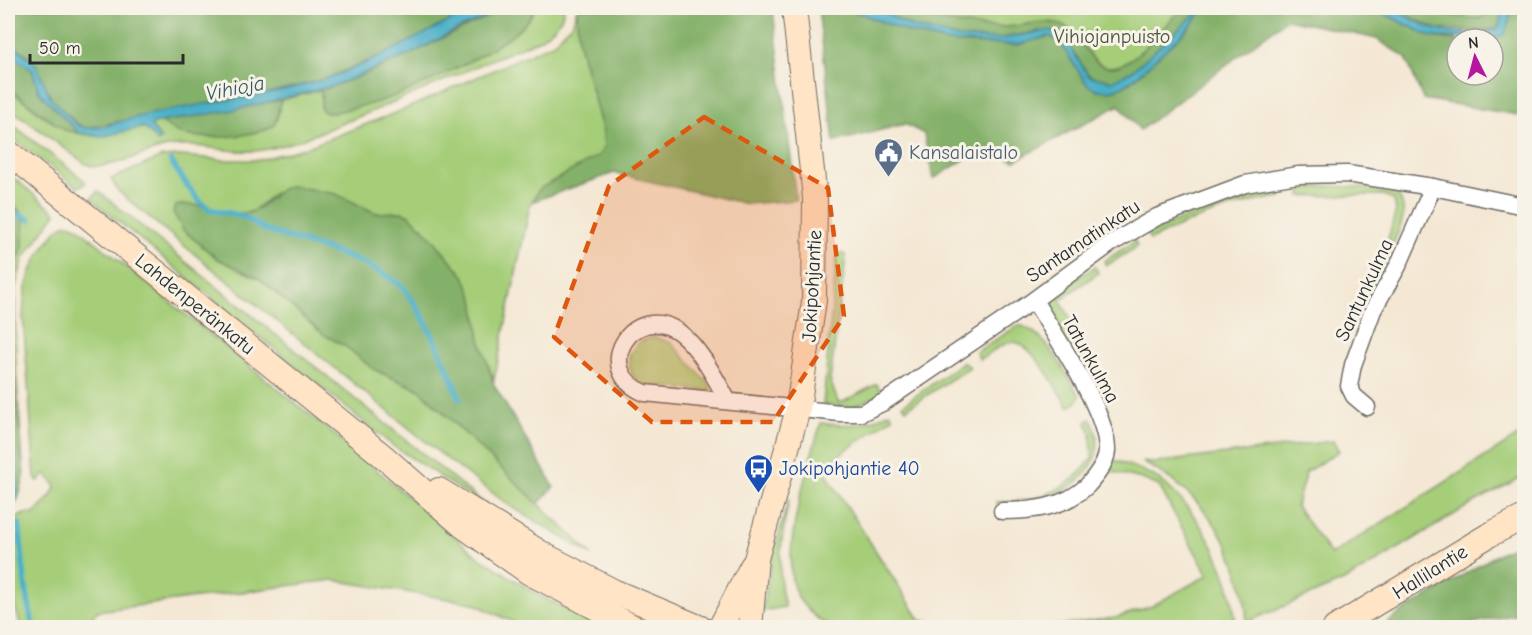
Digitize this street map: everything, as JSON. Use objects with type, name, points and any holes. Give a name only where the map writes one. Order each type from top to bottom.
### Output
[{"type":"main road","name":"Jokipohjantie","points":[[750,627],[756,559],[798,409],[814,301],[815,198],[794,8]]},
{"type":"main road","name":"Lahdenperänkatu","points":[[8,152],[383,456],[463,526],[528,573],[635,627]]},
{"type":"main road","name":"Lahdenperänkatu","points":[[383,456],[546,556],[613,591],[701,627]]},
{"type":"main road","name":"Hallilantie","points":[[1335,627],[1524,516]]},
{"type":"main road","name":"Jokipohjantie","points":[[720,627],[756,559]]},
{"type":"street","name":"Santamatinkatu","points":[[728,401],[702,358],[679,332],[668,327],[647,326],[636,329],[622,342],[619,351],[622,374],[635,388],[674,397],[854,413],[870,409],[1034,300],[1110,244],[1141,225],[1180,207],[1245,184],[1298,176],[1347,174],[1433,187],[1524,206]]},
{"type":"street","name":"Santunkulma","points":[[1367,407],[1350,389],[1351,371],[1373,310],[1398,266],[1433,187]]},
{"type":"street","name":"Tatunkulma","points":[[1002,511],[1058,504],[1081,491],[1097,475],[1107,453],[1099,414],[1034,300]]},
{"type":"highlighted area","points":[[704,117],[828,188],[844,316],[773,422],[652,422],[554,337],[609,186]]},
{"type":"green space","points":[[8,8],[478,8],[382,55],[323,80],[255,96],[85,128],[77,124],[50,97],[30,59],[8,44]]},
{"type":"green space","points":[[507,8],[535,8],[527,21],[511,35],[466,64],[378,102],[333,113],[326,113],[321,109],[321,90],[369,73]]},
{"type":"green space","points":[[535,8],[564,8],[559,22],[540,39],[328,129],[268,149],[242,151],[192,146],[168,147],[114,164],[94,166],[86,164],[8,107],[8,88],[49,120],[76,132],[91,135],[147,128],[161,121],[185,133],[197,136],[210,137],[263,131],[275,123],[281,100],[321,90],[321,109],[326,113],[333,113],[401,94],[534,11]]},
{"type":"green space","points":[[577,8],[578,40],[603,132],[604,148],[598,156],[538,191],[530,205],[494,380],[482,349],[464,276],[426,231],[409,215],[401,212],[376,213],[274,193],[252,212],[239,213],[183,230],[218,259],[260,279],[318,330],[345,346],[379,372],[420,390],[592,555],[510,506],[447,459],[150,218],[119,192],[111,179],[162,157],[258,160],[305,148],[403,110],[554,43],[573,22]]},
{"type":"green space","points":[[577,8],[737,8],[747,12],[773,10],[796,200],[747,204],[614,173],[534,201],[538,191],[544,186],[598,156],[604,148],[603,132],[578,40]]},
{"type":"green space","points":[[818,8],[847,8],[907,32],[947,42],[1017,45],[1050,36],[1060,43],[1087,84],[1098,90],[1109,91],[1120,88],[1140,74],[1187,30],[1204,8],[1373,8],[1431,37],[1445,39],[1445,87],[1505,87],[1505,28],[1510,18],[1511,8],[1524,8],[1524,116],[1423,99],[1406,58],[1377,39],[1287,19],[1140,130],[1119,105],[1015,161],[998,154],[970,156],[933,179],[924,134],[905,124],[834,142]]},
{"type":"green space","points":[[876,8],[971,26],[1007,27],[1054,23],[1074,34],[1097,62],[1113,67],[1121,65],[1140,52],[1181,8],[1198,8],[1192,17],[1133,70],[1112,81],[1089,76],[1064,38],[1039,31],[999,39],[959,38],[912,27]]},
{"type":"green space","name":"Vihiojanpuisto","points":[[892,8],[1181,8],[1141,51],[1122,65],[1113,67],[1098,63],[1069,29],[1055,23],[1040,22],[1011,27],[976,26],[933,20]]},
{"type":"green space","points":[[1390,8],[1479,19],[1498,8],[1504,8],[1498,27],[1437,29]]},
{"type":"green space","points":[[1406,8],[1498,8],[1489,15],[1466,19]]},
{"type":"green space","points":[[8,54],[32,70],[39,92],[79,133],[64,130],[8,88]]},
{"type":"green space","points":[[281,100],[275,124],[267,129],[243,135],[191,136],[178,133],[161,121]]},
{"type":"green space","points":[[8,121],[85,181],[85,184],[77,187],[8,135]]},
{"type":"green space","points":[[8,173],[56,213],[23,259],[15,288],[16,364],[24,478],[8,313],[8,287],[11,271],[21,254],[22,212],[8,201]]},
{"type":"green space","points":[[293,186],[336,194],[376,213],[402,212],[409,215],[426,231],[464,276],[474,299],[480,339],[494,385],[554,487],[538,504],[420,390],[373,369],[345,346],[324,335],[260,279],[218,259],[183,230],[173,212],[176,206],[195,205],[241,214],[256,210],[274,194]]},
{"type":"green space","points":[[1326,186],[1359,187],[1397,194],[1403,207],[1403,219],[1393,244],[1387,243],[1396,210],[1394,200],[1384,195],[1301,196],[1302,189]]},
{"type":"green space","points":[[98,191],[496,513],[393,446],[91,199]]},
{"type":"green space","points":[[1282,191],[1281,197],[1247,203],[1214,213],[1150,240],[1147,234],[1213,208]]},
{"type":"green space","points":[[8,201],[24,217],[23,248],[11,271],[8,287]]},
{"type":"green space","points":[[69,224],[77,227],[351,448],[476,555],[540,596],[603,627],[523,627],[473,603],[333,580],[97,611],[85,627],[21,627],[8,583],[8,528],[19,516],[34,514],[50,497],[56,486],[45,474],[38,481],[35,478],[24,305],[27,284],[38,256],[57,231]]},
{"type":"green space","points":[[1135,241],[1137,247],[1106,266],[1104,261]]},
{"type":"green space","points":[[842,253],[846,256],[830,380],[838,402],[843,402],[877,384],[882,394],[852,407],[823,405],[837,255]]},
{"type":"green space","points":[[1381,258],[1387,259],[1360,318]]},
{"type":"green space","points":[[1095,267],[1098,273],[1060,300],[1114,395],[1101,401],[1062,334],[1053,307],[1054,297],[1061,288]]},
{"type":"green space","points":[[8,313],[24,478],[18,499],[10,496],[8,484]]},
{"type":"green space","points":[[1019,325],[1039,337],[1055,355],[1080,396],[1076,403],[1068,407],[1036,358],[1020,344],[1012,342],[1004,344],[980,360],[976,352]]},
{"type":"green space","points":[[654,337],[671,343],[710,385],[711,391],[643,385],[635,379],[629,362],[630,353],[639,342]]},
{"type":"green space","points":[[963,362],[970,367],[906,409],[903,405]]},
{"type":"green space","points":[[890,412],[893,417],[824,466],[830,480],[921,621],[1029,627],[830,627],[814,616],[801,602],[795,591],[791,574],[793,531],[821,423],[857,424]]},
{"type":"green space","points":[[1091,419],[1097,440],[1095,458],[1086,473],[1055,495],[1035,501],[997,504],[997,502],[1038,497],[1062,487],[1073,479],[1092,458],[1091,434],[1086,422]]},
{"type":"green space","points":[[1524,432],[1524,476],[1473,503],[1346,580],[1247,622],[1238,572],[1217,527],[1184,490],[1142,462],[1153,463],[1333,441],[1339,451],[1306,472],[1296,506],[1331,555]]},
{"type":"green space","points":[[1114,460],[1160,480],[1192,514],[1214,549],[1222,568],[1229,588],[1236,627],[1043,627],[1115,618],[1152,606],[1208,575],[1159,486],[1142,479],[1109,471]]},
{"type":"green space","points":[[789,498],[780,565],[785,607],[762,611],[774,550]]},
{"type":"green space","points":[[1524,543],[1524,613],[1453,627],[1383,627],[1397,615],[1501,552]]},
{"type":"water","points":[[478,8],[507,8],[454,31],[411,54],[331,87],[234,110],[154,123],[151,126],[161,139],[158,142],[144,127],[101,137],[79,133],[39,92],[32,70],[8,54],[8,44],[17,48],[36,64],[51,98],[76,124],[85,128],[103,127],[157,113],[267,93],[321,80],[362,65]]},
{"type":"water","points":[[671,8],[781,8],[747,12],[737,9],[727,11]]},
{"type":"water","points":[[847,8],[876,8],[912,27],[959,38],[999,39],[1051,30],[1064,38],[1089,76],[1112,81],[1133,70],[1192,17],[1198,8],[1204,8],[1187,30],[1140,74],[1120,88],[1109,91],[1098,90],[1087,84],[1060,43],[1050,36],[1017,45],[947,42],[907,32]]},
{"type":"water","points":[[1373,8],[1396,11],[1421,24],[1445,31],[1445,37],[1431,37]]},
{"type":"water","points":[[1504,8],[1511,8],[1505,33],[1505,27],[1498,27]]},
{"type":"waterway","points":[[171,161],[193,193],[208,208],[239,215],[267,231],[357,260],[388,276],[401,286],[426,323],[460,399]]},
{"type":"waterway","points":[[8,213],[21,215],[30,220]]},
{"type":"waterway","points":[[8,440],[15,465],[15,501]]},
{"type":"waterway","points":[[19,524],[25,583],[33,628]]},
{"type":"place","name":"Kansalaistalo","points":[[888,178]]},
{"type":"place","name":"Jokipohjantie 40","points":[[758,494]]},
{"type":"water label","name":"Vihioja","points":[[235,88]]}]
